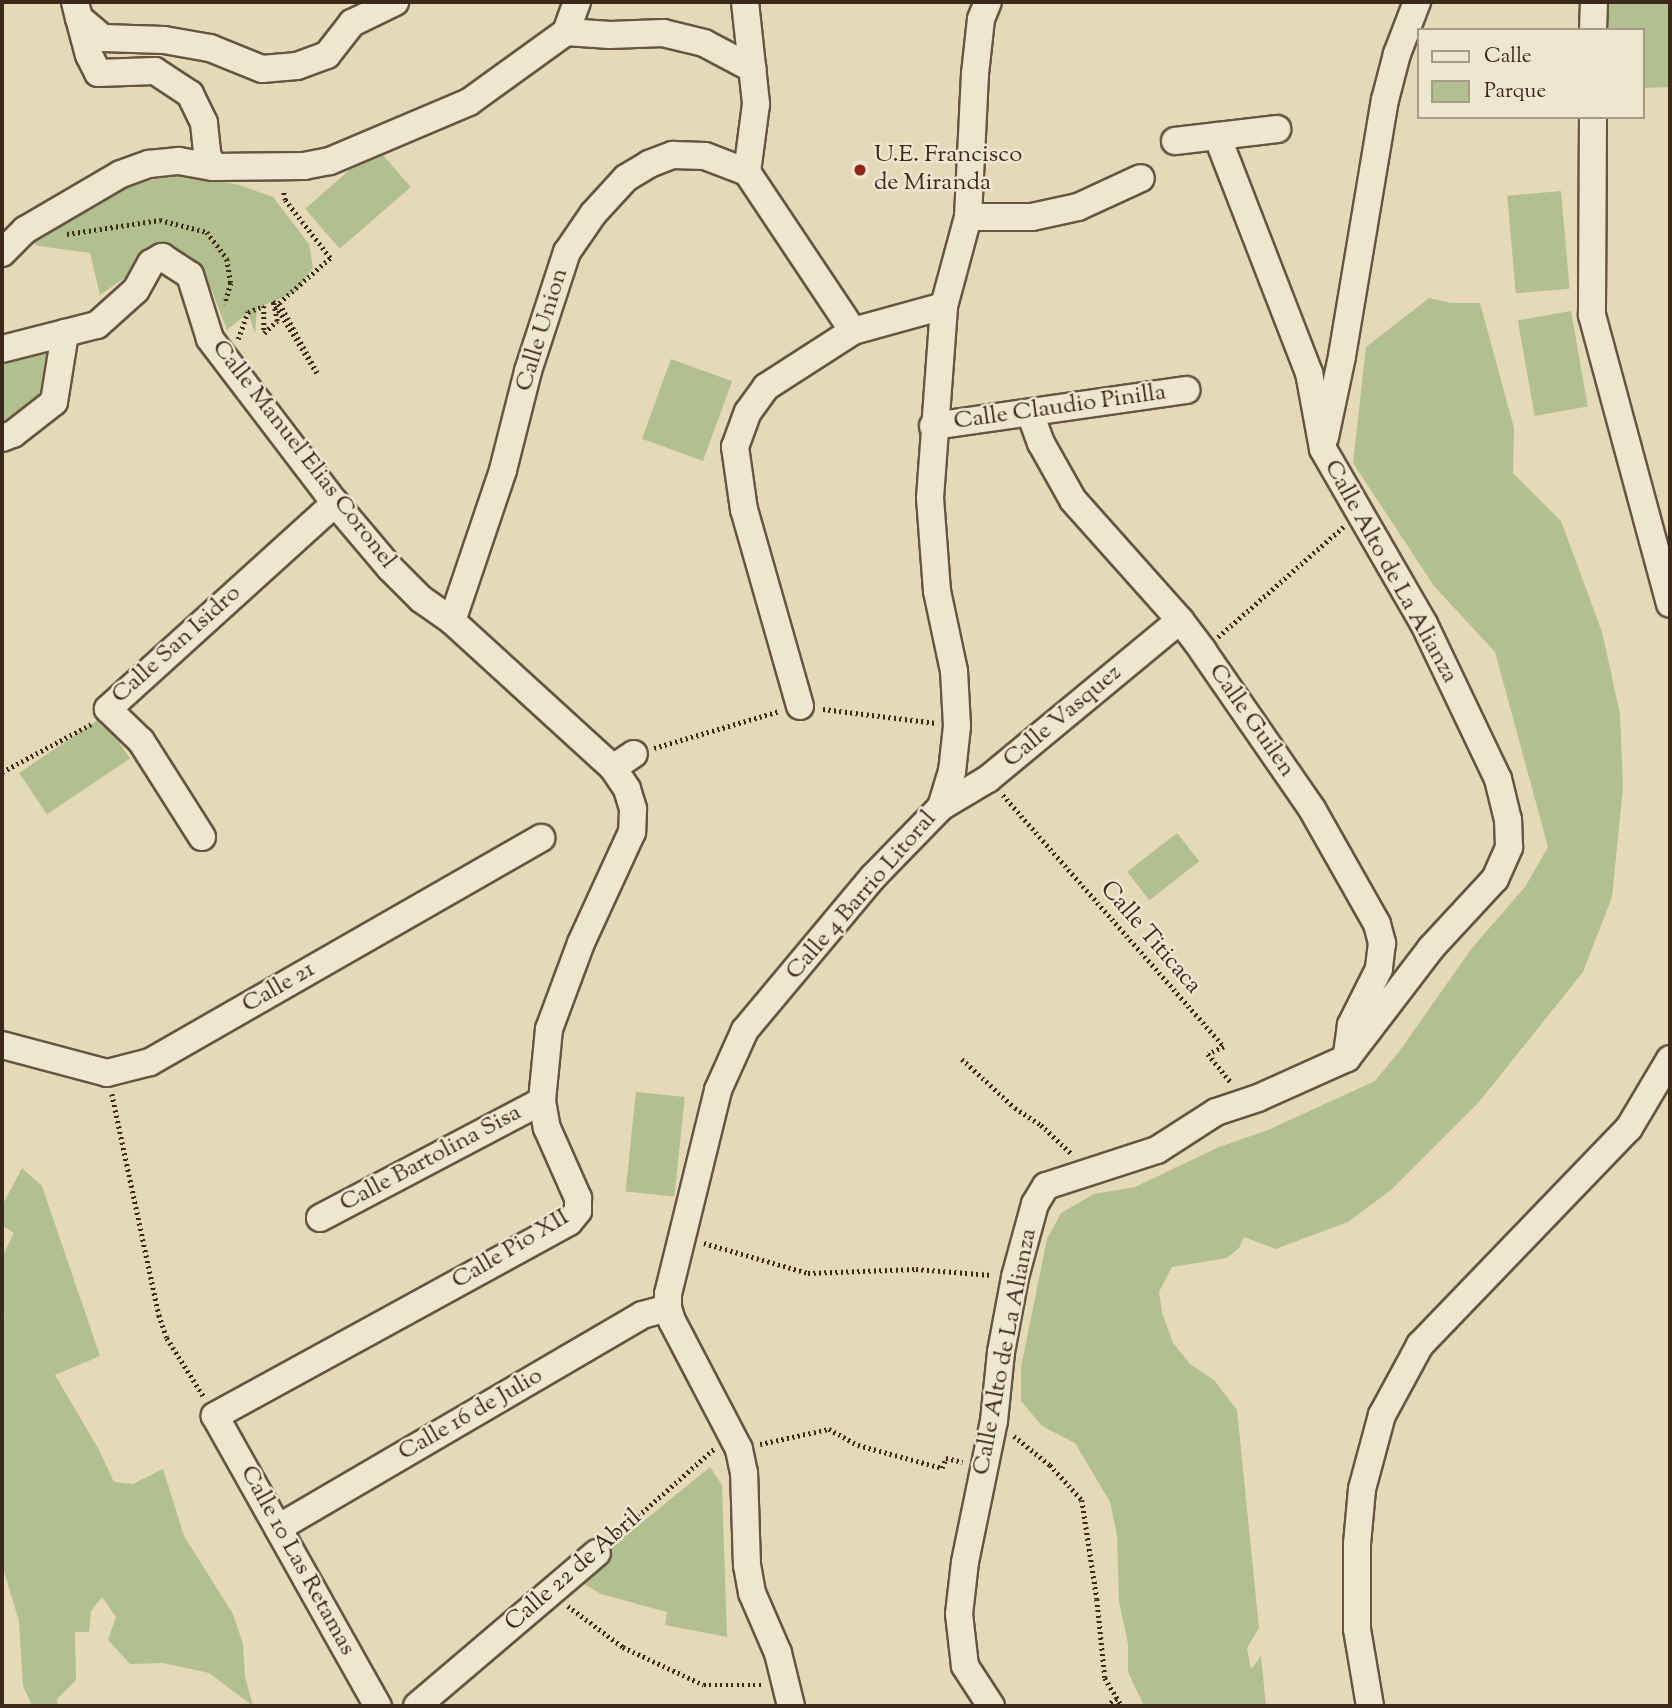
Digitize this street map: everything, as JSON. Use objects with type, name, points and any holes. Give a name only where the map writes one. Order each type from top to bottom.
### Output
[{"type":"street","points":[[77,10],[103,38],[164,40],[210,48],[262,69],[297,66],[327,54],[352,23],[396,2]]},
{"type":"street","points":[[2,253],[24,230],[121,174],[149,164],[179,161],[213,167],[276,169],[330,161],[469,102],[566,32],[578,2]]},
{"type":"street","points":[[744,2],[757,104],[747,172],[853,331]]},
{"type":"street","name":"Calle 4 Barrio Litoral","points":[[668,1308],[719,1090],[745,1030],[873,877],[941,807],[952,772],[957,726],[954,671],[937,592],[930,498],[933,426],[944,306],[968,217],[975,74],[981,19],[988,2]]},
{"type":"street","points":[[1323,449],[1342,356],[1385,100],[1397,54],[1417,2]]},
{"type":"street","points":[[1593,28],[1594,2]]},
{"type":"street","points":[[77,10],[89,55],[98,73],[155,71],[190,94],[204,123],[207,154],[213,167]]},
{"type":"street","points":[[566,32],[610,35],[663,33],[704,43],[753,69]]},
{"type":"street","points":[[1593,119],[1592,315],[1670,604]]},
{"type":"street","points":[[1175,141],[1277,129]]},
{"type":"street","name":"Calle Alto de La Alianza","points":[[991,1706],[965,1666],[959,1614],[994,1421],[1001,1352],[1015,1277],[1035,1204],[1046,1186],[1157,1150],[1216,1112],[1258,1098],[1347,1058],[1431,948],[1494,878],[1509,847],[1508,820],[1498,779],[1424,624],[1323,449],[1309,373],[1217,136]]},
{"type":"street","name":"Calle Union","points":[[452,621],[503,470],[528,371],[567,252],[593,214],[626,178],[649,164],[673,155],[705,156],[747,172]]},
{"type":"street","points":[[968,217],[1032,217],[1078,207],[1141,178]]},
{"type":"street","name":"Calle Manuel Elias Coronel","points":[[2,349],[97,325],[136,290],[151,262],[162,257],[190,275],[210,339],[335,503],[390,568],[421,599],[452,621],[623,761]]},
{"type":"street","points":[[800,706],[744,510],[735,447],[748,412],[766,387],[853,331],[944,306]]},
{"type":"street","points":[[2,438],[13,434],[54,402],[65,333]]},
{"type":"street","name":"Calle Claudio Pinilla","points":[[933,426],[1186,390]]},
{"type":"street","name":"Calle Guilen","points":[[1030,413],[1041,443],[1073,500],[1180,620],[1203,651],[1312,809],[1377,924],[1382,943],[1379,969],[1351,1025],[1347,1058]]},
{"type":"street","name":"Calle San Isidro","points":[[202,837],[141,741],[129,726],[108,709],[335,503]]},
{"type":"street","name":"Calle Vasquez","points":[[941,807],[988,779],[1180,620]]},
{"type":"street","name":"Calle Pio XII","points":[[215,1416],[569,1222],[578,1211],[578,1199],[547,1128],[542,1101],[549,1028],[581,943],[632,831],[633,809],[623,761]]},
{"type":"street","name":"Calle 21","points":[[2,1045],[107,1073],[150,1062],[541,838]]},
{"type":"street","points":[[1370,1706],[1357,1629],[1357,1544],[1362,1489],[1382,1415],[1420,1345],[1629,1128],[1670,1059]]},
{"type":"street","name":"Calle Bartolina Sisa","points":[[320,1218],[542,1101]]},
{"type":"street","points":[[668,1308],[735,1442],[744,1473],[750,1579],[778,1653],[789,1696]]},
{"type":"street","name":"Calle 16 de Julio","points":[[278,1528],[642,1315],[668,1308]]},
{"type":"street","name":"Calle 10 Las Retamas","points":[[215,1416],[378,1706]]},
{"type":"street","name":"Calle 22 de Abril","points":[[417,1706],[597,1553]]},
{"type":"path","points":[[228,364],[248,312],[264,306],[264,333],[277,321],[273,301],[317,373],[279,303],[330,258],[285,200],[276,169]]},
{"type":"path","points":[[1203,651],[1360,513]]},
{"type":"path","points":[[2,772],[94,722],[108,709]]},
{"type":"path","name":"Calle Titicaca","points":[[988,779],[1224,1047],[1208,1054],[1230,1083],[1244,1076],[1258,1098]]},
{"type":"path","points":[[962,1059],[1015,1108],[1066,1146],[1088,1171]]},
{"type":"path","points":[[107,1073],[136,1192],[159,1315],[167,1338],[215,1416]]},
{"type":"path","points":[[683,1237],[808,1273],[916,1269],[1015,1277]]},
{"type":"path","points":[[994,1421],[1050,1465],[1082,1500],[1097,1599],[1105,1678],[1122,1706]]},
{"type":"path","name":"Calle 22 de Abril","points":[[597,1553],[735,1442],[829,1429],[858,1445],[942,1468],[946,1458],[985,1468]]},
{"type":"path","points":[[550,1593],[623,1647],[704,1685],[789,1696]]},
{"type":"path","points":[[1106,1706],[1117,1698]]},
{"type":"green space","points":[[1601,2],[1670,2],[1670,87],[1644,88],[1644,28],[1600,28]]},
{"type":"green space","points":[[376,147],[411,187],[340,249],[305,209]]},
{"type":"green space","points":[[189,175],[239,185],[273,197],[309,244],[313,267],[296,292],[257,308],[255,333],[248,313],[227,330],[212,291],[191,257],[162,257],[136,270],[100,295],[90,253],[39,246],[21,238],[128,186],[165,177]]},
{"type":"green space","points":[[1561,191],[1570,289],[1516,293],[1507,196]]},
{"type":"green space","points":[[1429,298],[1451,303],[1480,303],[1514,428],[1513,473],[1561,521],[1602,632],[1620,714],[1623,787],[1612,897],[1583,972],[1479,1102],[1391,1190],[1348,1222],[1275,1249],[1244,1237],[1239,1248],[1227,1258],[1172,1267],[1159,1292],[1162,1312],[1173,1343],[1190,1364],[1214,1380],[1237,1410],[1259,1628],[1247,1648],[1251,1669],[1261,1656],[1266,1706],[1144,1706],[1128,1672],[1128,1644],[1119,1602],[1117,1535],[1110,1502],[1075,1443],[1042,1426],[1021,1401],[1021,1367],[1047,1239],[1061,1213],[1094,1194],[1135,1187],[1219,1147],[1268,1130],[1375,1081],[1401,1049],[1472,948],[1525,887],[1548,847],[1495,652],[1434,586],[1353,463],[1366,347]]},
{"type":"green space","points":[[1571,311],[1588,407],[1535,416],[1518,320]]},
{"type":"green space","points":[[50,344],[58,360],[42,389],[30,406],[2,423],[2,354]]},
{"type":"green space","points":[[671,359],[732,381],[703,461],[642,439]]},
{"type":"green space","points":[[102,717],[130,758],[47,814],[19,773]]},
{"type":"green space","points":[[1177,833],[1199,861],[1150,900],[1127,872]]},
{"type":"green space","points":[[636,1092],[685,1097],[674,1197],[626,1191]]},
{"type":"green space","points":[[22,1168],[42,1186],[100,1356],[55,1375],[98,1448],[114,1482],[133,1484],[163,1469],[184,1536],[233,1614],[243,1644],[245,1677],[253,1706],[209,1673],[163,1663],[130,1664],[108,1640],[116,1617],[102,1597],[91,1611],[89,1632],[75,1632],[76,1680],[57,1699],[58,1706],[32,1706],[23,1686],[19,1621],[2,1565],[2,1325],[5,1317],[2,1315],[2,1257],[14,1233],[2,1225],[2,1206]]},
{"type":"green space","points":[[710,1467],[722,1485],[727,1637],[665,1625],[667,1612],[601,1594],[574,1578]]},
{"type":"place","name":"U.E. Francisco de Miranda","points":[[860,170]]}]
